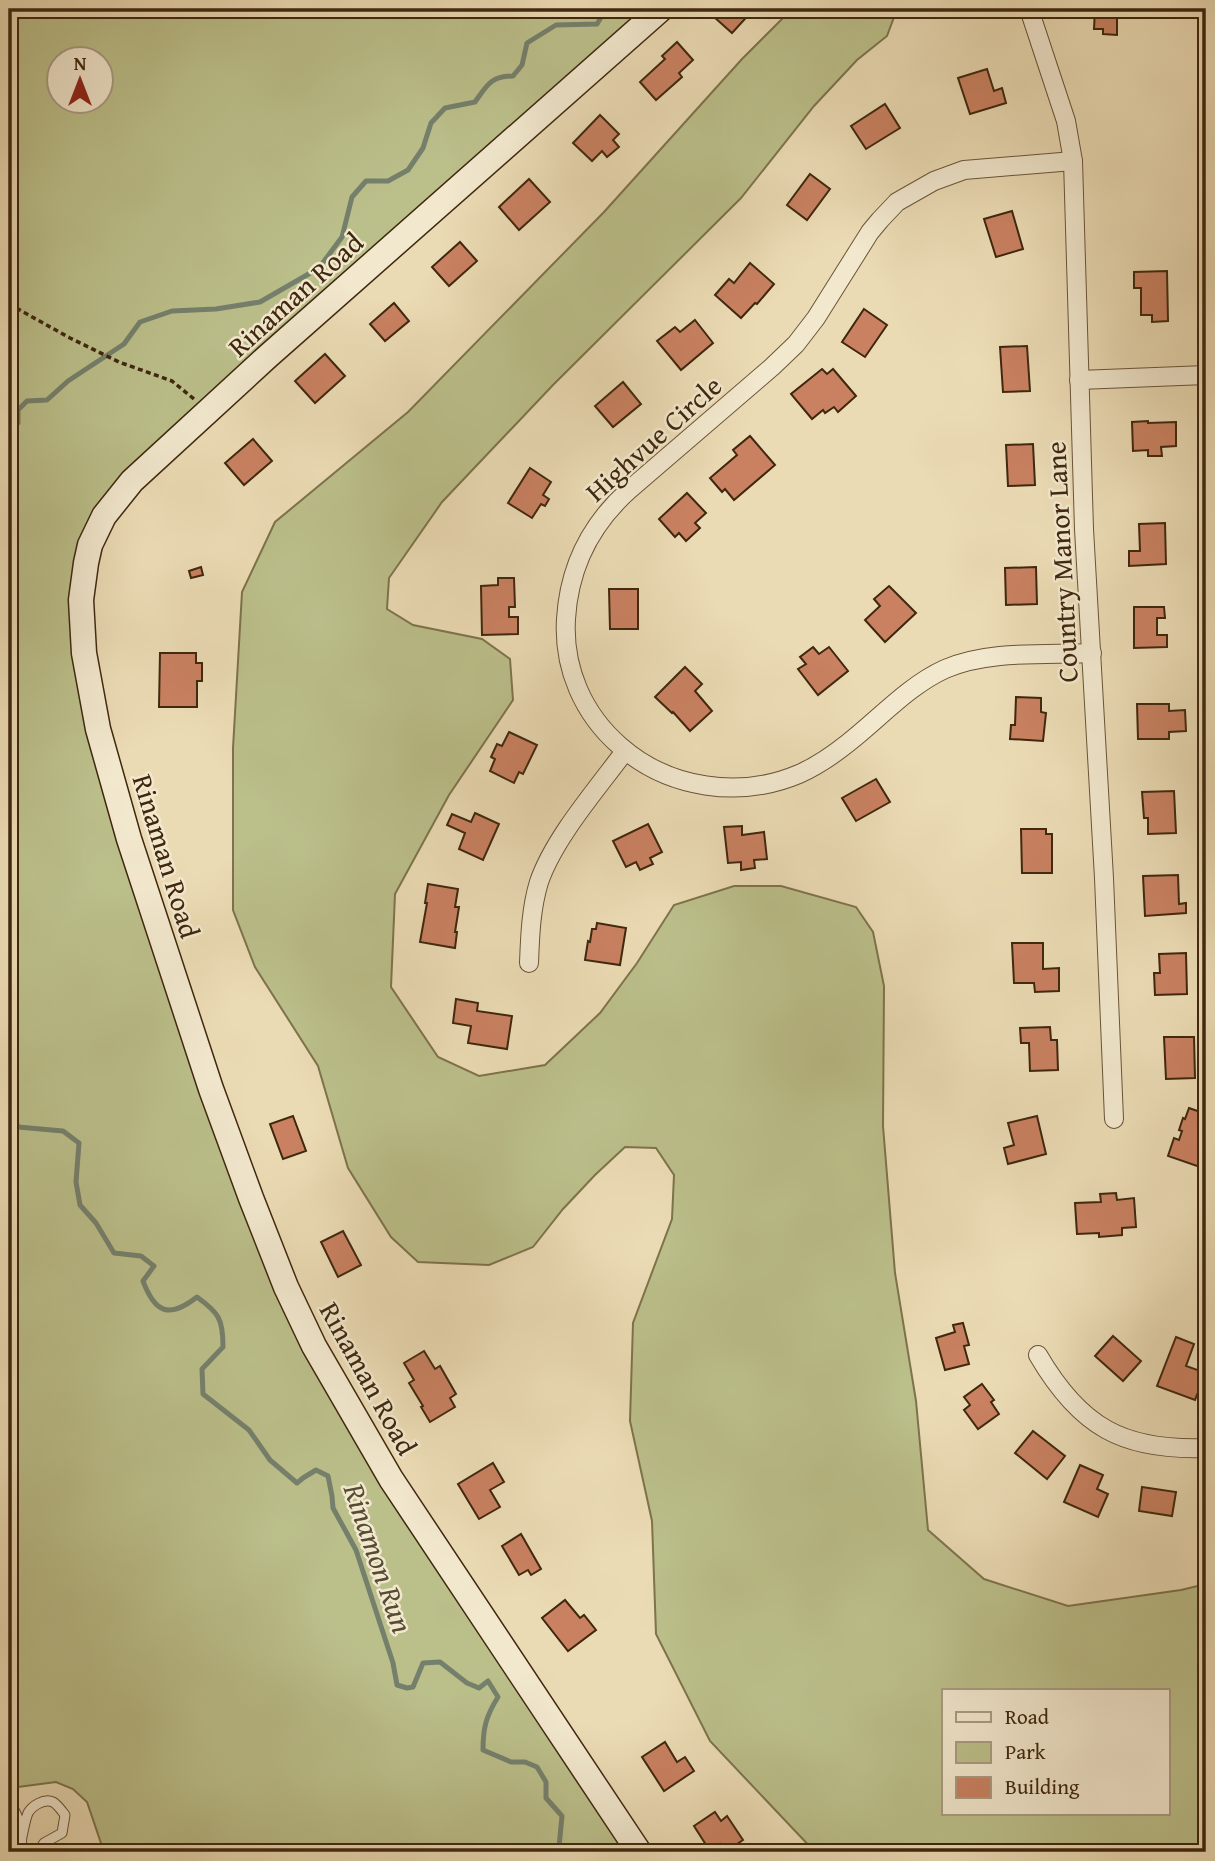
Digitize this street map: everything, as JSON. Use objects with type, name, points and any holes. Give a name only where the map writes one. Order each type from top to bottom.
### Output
[{"type":"street","name":"Rinaman Road","points":[[639,1852],[415,1517],[314,1346],[286,1287],[211,1090],[129,839],[98,729],[84,653],[81,600],[86,563],[95,533],[115,500],[132,481],[267,357],[661,9]]},
{"type":"street","name":"Country Manor Lane","points":[[1029,9],[1066,121],[1073,161],[1083,516],[1114,1119]]},
{"type":"street","name":"Highvue Circle","points":[[1073,161],[964,170],[934,181],[897,202],[870,232],[816,318],[796,344],[606,513],[586,542],[573,577],[567,610],[566,649],[571,671],[583,700],[599,725],[625,751],[664,773],[697,785],[733,788],[768,784],[798,774],[823,761],[920,683],[944,670],[968,661],[999,656],[1092,653]]},
{"type":"street","points":[[1079,380],[1206,376]]},
{"type":"street","points":[[529,963],[532,912],[540,880],[564,835],[625,751]]},
{"type":"street","points":[[1038,1355],[1056,1384],[1080,1411],[1108,1430],[1144,1445],[1206,1448]]},
{"type":"street","points":[[9,1810],[18,1832],[16,1848]]},
{"type":"lane","points":[[16,1848],[29,1812],[37,1804],[52,1802],[65,1815],[62,1833],[44,1843],[38,1852]]},
{"type":"path","points":[[9,304],[119,362],[172,381],[210,411]]},
{"type":"green space","points":[[9,9],[661,9],[115,500],[81,600],[115,793],[314,1346],[639,1852],[104,1852],[87,1802],[73,1789],[56,1782],[18,1787],[9,1779]]},
{"type":"green space","points":[[792,9],[897,9],[887,36],[857,60],[814,106],[741,198],[553,385],[442,502],[389,578],[387,609],[413,625],[482,639],[510,659],[513,700],[449,795],[395,894],[391,987],[438,1057],[479,1076],[545,1065],[600,1013],[637,963],[674,905],[734,886],[781,886],[856,907],[873,932],[884,986],[883,1126],[895,1273],[916,1401],[928,1530],[984,1579],[1068,1606],[1206,1584],[1206,1852],[815,1852],[710,1741],[656,1634],[652,1521],[630,1421],[633,1323],[672,1219],[674,1175],[656,1148],[625,1147],[563,1209],[533,1247],[489,1265],[418,1262],[391,1237],[348,1168],[318,1066],[255,967],[233,910],[233,748],[242,592],[275,522],[408,412],[604,212],[742,59]]},
{"type":"building","points":[[722,9],[754,9],[732,33],[714,17]]},
{"type":"building","points":[[1095,9],[1117,9],[1117,35],[1103,34],[1103,29],[1094,29]]},
{"type":"building","points":[[677,42],[693,60],[679,73],[682,77],[656,100],[640,82],[665,59],[662,56]]},
{"type":"building","points":[[987,69],[994,91],[1002,88],[1006,103],[970,114],[958,78]]},
{"type":"building","points":[[885,104],[900,128],[866,149],[851,126]]},
{"type":"building","points":[[600,115],[619,134],[613,140],[619,147],[607,157],[602,151],[592,161],[573,143]]},
{"type":"building","points":[[810,174],[830,189],[807,220],[787,205]]},
{"type":"building","points":[[529,179],[550,202],[519,230],[499,207]]},
{"type":"building","points":[[1012,211],[1023,249],[996,257],[984,219]]},
{"type":"building","points":[[460,242],[477,261],[449,286],[432,267]]},
{"type":"building","points":[[750,263],[774,284],[741,318],[715,295],[729,279],[734,283]]},
{"type":"building","points":[[1167,271],[1168,321],[1152,322],[1152,315],[1141,315],[1141,288],[1134,288],[1134,272]]},
{"type":"building","points":[[394,303],[409,321],[385,341],[370,324]]},
{"type":"building","points":[[864,309],[887,325],[865,357],[842,342]]},
{"type":"building","points":[[695,320],[713,343],[681,370],[657,341],[675,327],[680,332]]},
{"type":"building","points":[[1027,346],[1030,391],[1003,392],[1000,347]]},
{"type":"building","points":[[325,354],[345,376],[315,403],[295,381]]},
{"type":"building","points":[[822,369],[827,374],[833,369],[856,396],[838,412],[834,407],[825,413],[823,410],[812,419],[791,394]]},
{"type":"building","points":[[623,382],[641,404],[613,427],[595,406]]},
{"type":"building","points":[[1132,422],[1176,422],[1176,446],[1161,447],[1162,456],[1148,456],[1148,450],[1133,451]]},
{"type":"building","points":[[750,436],[775,465],[734,500],[725,489],[722,492],[710,478],[737,455],[733,450]]},
{"type":"building","points":[[253,439],[272,461],[244,485],[225,463]]},
{"type":"building","points":[[1033,444],[1035,485],[1008,486],[1006,445]]},
{"type":"building","points":[[530,468],[551,482],[543,495],[549,499],[545,506],[541,504],[532,518],[508,503]]},
{"type":"building","points":[[687,493],[706,513],[695,523],[700,528],[686,541],[679,533],[675,537],[659,519]]},
{"type":"building","points":[[1165,523],[1166,564],[1129,566],[1129,551],[1140,551],[1139,524]]},
{"type":"building","points":[[201,567],[203,575],[191,578],[189,571]]},
{"type":"building","points":[[1036,567],[1037,604],[1006,605],[1005,568]]},
{"type":"building","points":[[498,578],[514,578],[515,607],[509,607],[509,617],[518,617],[518,634],[482,635],[481,586],[498,585]]},
{"type":"building","points":[[889,586],[916,613],[885,642],[865,620],[880,606],[874,599]]},
{"type":"building","points":[[609,589],[638,589],[638,629],[610,629]]},
{"type":"building","points":[[1134,607],[1164,607],[1165,618],[1157,618],[1157,635],[1167,635],[1167,647],[1134,648]]},
{"type":"building","points":[[813,647],[819,654],[829,647],[848,671],[818,695],[798,669],[806,664],[800,657]]},
{"type":"building","points":[[160,653],[196,653],[196,663],[202,663],[202,681],[197,681],[197,707],[159,707]]},
{"type":"building","points":[[685,667],[702,684],[695,691],[712,711],[690,731],[655,697]]},
{"type":"building","points":[[1016,697],[1041,698],[1041,712],[1046,713],[1043,741],[1010,739],[1011,725],[1015,725]]},
{"type":"building","points":[[1137,704],[1169,704],[1169,711],[1185,710],[1186,731],[1169,732],[1169,739],[1138,739]]},
{"type":"building","points":[[509,732],[537,745],[523,774],[519,772],[514,783],[490,771],[495,759],[491,757],[497,744],[502,746]]},
{"type":"building","points":[[876,779],[890,802],[856,821],[842,798]]},
{"type":"building","points":[[1174,791],[1176,833],[1148,834],[1148,818],[1144,818],[1142,792]]},
{"type":"building","points":[[475,813],[499,824],[483,860],[459,849],[465,833],[447,825],[452,814],[471,822]]},
{"type":"building","points":[[648,824],[662,852],[650,858],[653,864],[640,870],[636,862],[626,867],[613,841]]},
{"type":"building","points":[[742,826],[742,835],[764,832],[767,859],[754,860],[755,868],[741,870],[741,862],[728,863],[724,827]]},
{"type":"building","points":[[1021,829],[1046,829],[1046,834],[1052,834],[1052,873],[1022,873]]},
{"type":"building","points":[[1178,875],[1179,904],[1186,903],[1186,913],[1145,916],[1143,876]]},
{"type":"building","points":[[428,884],[458,889],[455,948],[420,942]]},
{"type":"building","points":[[597,923],[626,928],[620,965],[585,960],[588,941],[590,942],[592,929],[596,929]]},
{"type":"building","points":[[1012,943],[1043,943],[1043,969],[1059,968],[1059,991],[1035,992],[1034,983],[1014,983]]},
{"type":"building","points":[[1186,953],[1187,994],[1155,995],[1154,973],[1160,973],[1159,954]]},
{"type":"building","points":[[456,999],[478,1003],[477,1011],[512,1016],[507,1049],[468,1043],[471,1026],[453,1023]]},
{"type":"building","points":[[1050,1027],[1051,1040],[1057,1040],[1058,1070],[1030,1071],[1029,1043],[1021,1043],[1020,1028]]},
{"type":"building","points":[[1164,1037],[1194,1037],[1195,1078],[1166,1079]]},
{"type":"building","points":[[1189,1108],[1206,1114],[1206,1152],[1200,1167],[1168,1156],[1174,1138],[1179,1140],[1182,1131],[1179,1130]]},
{"type":"building","points":[[293,1116],[306,1151],[283,1159],[270,1124]]},
{"type":"building","points":[[1037,1116],[1046,1154],[1008,1164],[1004,1148],[1014,1145],[1008,1123]]},
{"type":"building","points":[[1116,1193],[1117,1200],[1134,1198],[1136,1227],[1122,1228],[1122,1235],[1099,1237],[1099,1233],[1077,1234],[1075,1203],[1101,1202],[1100,1194]]},
{"type":"building","points":[[343,1231],[361,1265],[338,1277],[321,1242]]},
{"type":"building","points":[[963,1323],[969,1345],[964,1346],[969,1364],[945,1370],[936,1338],[955,1332],[953,1325]]},
{"type":"building","points":[[1113,1336],[1141,1361],[1123,1381],[1095,1356]]},
{"type":"building","points":[[1176,1337],[1194,1344],[1186,1366],[1206,1373],[1195,1400],[1157,1386]]},
{"type":"building","points":[[424,1351],[435,1369],[440,1366],[456,1394],[450,1398],[455,1407],[430,1422],[409,1383],[414,1380],[404,1363]]},
{"type":"building","points":[[982,1384],[994,1400],[991,1402],[999,1414],[978,1429],[964,1410],[970,1405],[964,1397]]},
{"type":"building","points":[[1033,1431],[1065,1456],[1047,1479],[1015,1453]]},
{"type":"building","points":[[493,1463],[504,1482],[490,1490],[500,1507],[479,1519],[458,1484]]},
{"type":"building","points":[[1080,1465],[1103,1475],[1097,1489],[1108,1494],[1098,1517],[1064,1502]]},
{"type":"building","points":[[1142,1487],[1176,1492],[1172,1516],[1139,1511]]},
{"type":"building","points":[[521,1534],[541,1569],[531,1575],[528,1570],[519,1575],[502,1546]]},
{"type":"building","points":[[565,1600],[580,1618],[584,1615],[596,1630],[568,1651],[542,1618]]},
{"type":"building","points":[[665,1742],[677,1762],[685,1757],[694,1771],[664,1791],[642,1757]]},
{"type":"building","points":[[715,1812],[721,1821],[727,1816],[743,1840],[725,1852],[720,1844],[710,1851],[694,1826]]},
{"type":"waterway","points":[[9,427],[18,423],[18,410],[27,401],[47,400],[68,381],[124,344],[140,322],[172,311],[216,309],[260,302],[319,268],[342,237],[352,197],[366,181],[388,181],[408,170],[423,148],[431,123],[445,108],[475,102],[494,80],[513,76],[522,65],[527,43],[556,25],[597,24],[606,9]]},
{"type":"waterway","name":"Rinamon Run","points":[[9,1105],[18,1127],[63,1131],[79,1143],[76,1182],[80,1205],[96,1223],[114,1253],[141,1256],[154,1266],[143,1281],[158,1306],[171,1310],[197,1297],[215,1312],[221,1323],[223,1347],[202,1369],[203,1394],[249,1430],[270,1460],[297,1483],[316,1470],[328,1476],[333,1508],[356,1550],[393,1663],[397,1685],[413,1687],[423,1663],[440,1662],[467,1683],[479,1688],[488,1681],[498,1697],[486,1722],[483,1750],[511,1762],[525,1762],[537,1767],[546,1782],[546,1798],[562,1816],[559,1847],[564,1852]]}]
